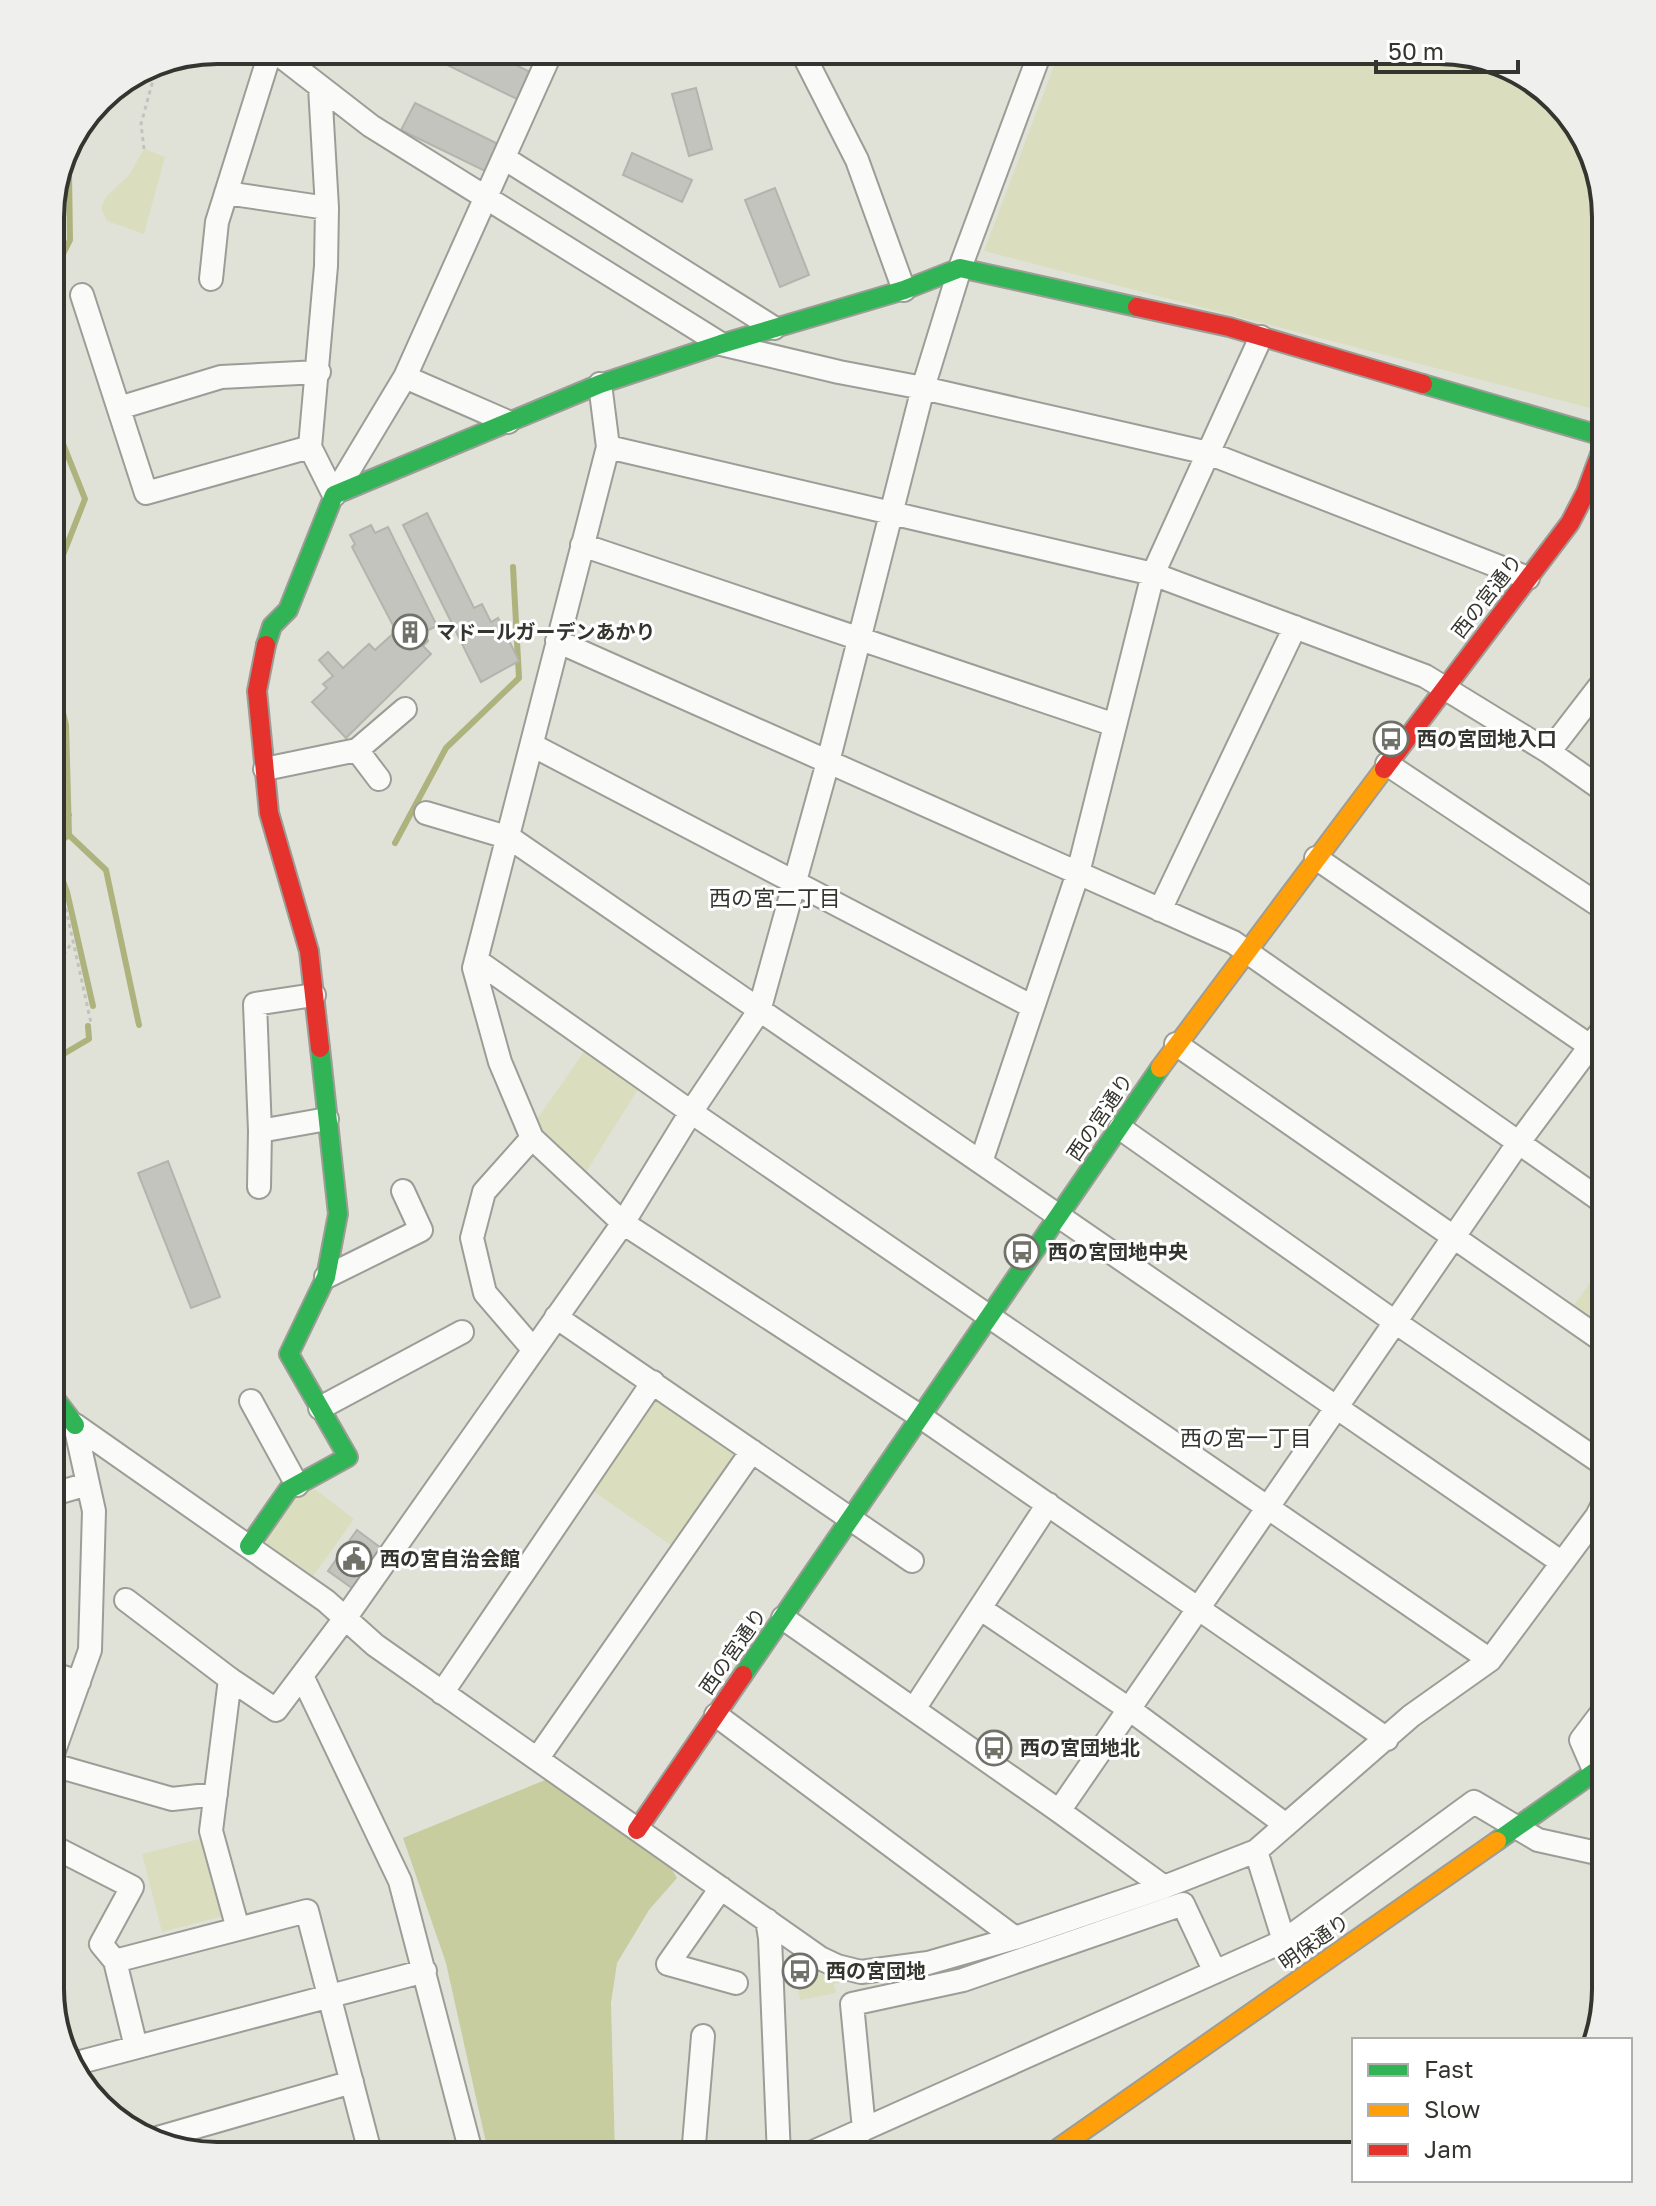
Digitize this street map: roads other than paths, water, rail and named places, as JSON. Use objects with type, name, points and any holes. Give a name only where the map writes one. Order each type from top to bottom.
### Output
[{"type":"street","points":[[211,279],[217,222],[267,64]]},
{"type":"street","points":[[290,64],[371,126],[721,344],[1208,453],[1528,578]]},
{"type":"street","points":[[249,1546],[288,1490],[348,1457],[289,1354],[326,1277],[338,1214],[309,951],[269,813],[257,691],[267,638],[272,626],[288,610],[334,495],[405,377],[546,64]]},
{"type":"street","points":[[808,64],[857,160],[904,290]]},
{"type":"street","points":[[126,1600],[276,1710],[346,1617],[623,1223],[691,1112],[759,1011],[828,762],[923,388],[960,268],[1036,64]]},
{"type":"street","points":[[320,87],[327,208],[326,266],[310,447],[334,495]]},
{"type":"street","points":[[504,158],[774,328]]},
{"type":"street","points":[[226,193],[327,208]]},
{"type":"street","points":[[334,495],[600,384],[721,344],[904,290],[960,268],[1229,327],[1592,434]]},
{"type":"street","points":[[82,295],[146,493],[310,447]]},
{"type":"street","points":[[981,1162],[1078,873],[1153,574],[1261,337]]},
{"type":"street","points":[[119,408],[221,377],[319,372]]},
{"type":"street","points":[[405,377],[508,422]]},
{"type":"street","points":[[600,384],[608,447],[510,838],[474,968],[500,1062],[532,1138],[623,1223],[921,1417],[1387,1739]]},
{"type":"street","points":[[608,447],[1153,574],[1425,676],[1592,782]]},
{"type":"street","name":"西の宮通り","points":[[637,1830],[1176,1044],[1528,578],[1592,498]]},
{"type":"street","points":[[582,545],[1115,725]]},
{"type":"street","points":[[1160,910],[1295,627]]},
{"type":"street","points":[[557,641],[1233,942],[1592,1194]]},
{"type":"street","points":[[1549,752],[1592,696]]},
{"type":"street","points":[[265,769],[357,750],[405,709]]},
{"type":"street","points":[[532,745],[1033,1007]]},
{"type":"street","points":[[357,750],[379,779]]},
{"type":"street","points":[[1387,764],[1592,901]]},
{"type":"street","points":[[426,813],[510,838],[1561,1562]]},
{"type":"street","points":[[1316,858],[1592,1047]]},
{"type":"street","points":[[476,960],[691,1112],[1490,1660]]},
{"type":"street","points":[[259,1187],[255,1004],[314,995]]},
{"type":"street","points":[[1176,1044],[1592,1333]]},
{"type":"street","points":[[1059,1811],[1519,1142],[1592,1058]]},
{"type":"street","points":[[260,1131],[327,1119]]},
{"type":"street","points":[[1120,1128],[1592,1456]]},
{"type":"street","points":[[532,1138],[484,1192],[472,1238],[485,1293],[533,1349]]},
{"type":"street","points":[[326,1277],[421,1230],[403,1191]]},
{"type":"street","points":[[556,1317],[912,1561]]},
{"type":"street","points":[[320,1408],[462,1332]]},
{"type":"street","points":[[442,1693],[653,1382]]},
{"type":"street","points":[[251,1401],[297,1485]]},
{"type":"street","points":[[64,1410],[75,1425],[249,1546],[346,1617],[375,1645],[442,1693],[820,1958],[861,1972],[928,1963],[1015,1938],[1164,1887],[1256,1851],[1411,1716],[1490,1660],[1592,1522]]},
{"type":"street","points":[[64,1724],[90,1650],[94,1511],[75,1425]]},
{"type":"street","points":[[537,1759],[752,1451]]},
{"type":"street","points":[[64,1491],[88,1484]]},
{"type":"street","points":[[914,1709],[1048,1504]]},
{"type":"street","points":[[981,1609],[1129,1709],[1286,1825]]},
{"type":"street","points":[[783,1618],[1164,1887]]},
{"type":"street","points":[[302,1676],[400,1881],[468,2142]]},
{"type":"street","points":[[64,1677],[79,1682]]},
{"type":"street","points":[[230,1679],[211,1831],[238,1929]]},
{"type":"street","points":[[716,1715],[1015,1938]]},
{"type":"street","points":[[1592,1725],[1581,1740],[1592,1756]]},
{"type":"street","points":[[64,1767],[172,1799],[216,1794]]},
{"type":"street","name":"明保通り","points":[[1067,2142],[1592,1774]]},
{"type":"street","points":[[836,2142],[1284,1941],[1474,1802],[1538,1840],[1592,1852]]},
{"type":"street","points":[[1256,1851],[1284,1941]]},
{"type":"street","points":[[64,1852],[132,1887],[101,1944],[115,1961],[136,2047]]},
{"type":"street","points":[[721,1888],[668,1964],[736,1983]]},
{"type":"street","points":[[861,2142],[852,2004],[963,1980],[1183,1904],[1215,1972]]},
{"type":"street","points":[[115,1961],[307,1911],[367,2142]]},
{"type":"street","points":[[767,1920],[778,2142]]},
{"type":"street","points":[[83,2061],[425,1971]]},
{"type":"street","points":[[694,2142],[703,2036]]},
{"type":"street","points":[[170,2134],[352,2082]]},
{"type":"waterway","points":[[64,252],[70,240],[69,177]]},
{"type":"waterway","points":[[64,446],[85,499],[64,552]]},
{"type":"waterway","points":[[395,843],[446,748],[519,678],[513,567]]},
{"type":"waterway","points":[[64,717],[69,835],[106,870],[139,1025]]},
{"type":"waterway","points":[[64,808],[69,815]]},
{"type":"waterway","points":[[64,839],[69,835]]},
{"type":"waterway","points":[[64,884],[93,1006]]},
{"type":"waterway","points":[[64,1054],[89,1039],[88,1026]]},
{"type":"place","name":"マドールガーデンあかり","points":[[410,632]]},
{"type":"place","name":"西の宮団地入口","points":[[1391,739]]},
{"type":"place","name":"西の宮団地中央","points":[[1022,1252]]},
{"type":"place","name":"西の宮自治会館","points":[[354,1559]]},
{"type":"place","name":"西の宮団地北","points":[[994,1748]]},
{"type":"place","name":"西の宮団地","points":[[800,1971]]},
{"type":"district","name":"西の宮二丁目","points":[[775,898]]},
{"type":"district","name":"西の宮一丁目","points":[[1246,1438]]}]
